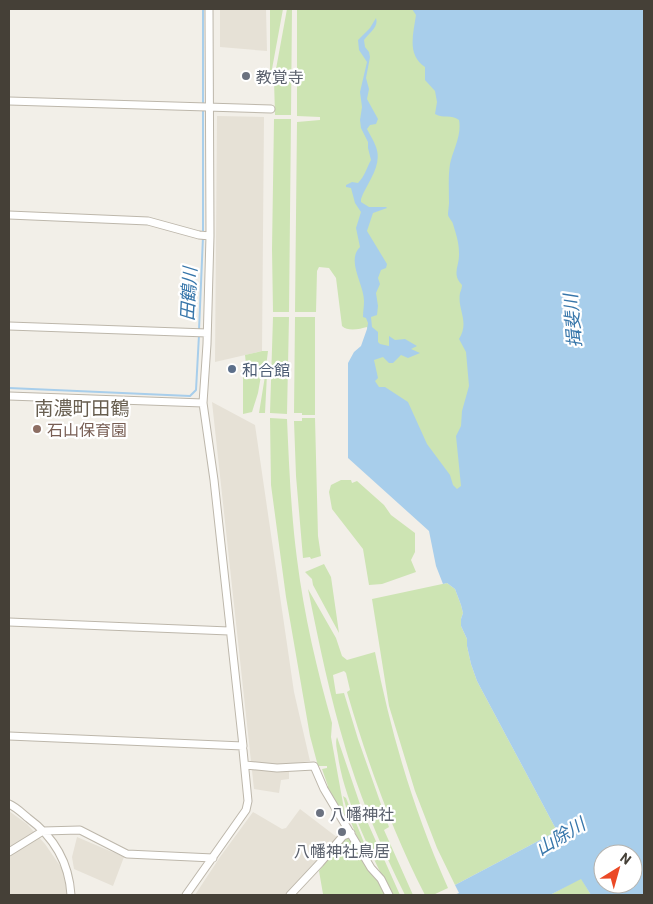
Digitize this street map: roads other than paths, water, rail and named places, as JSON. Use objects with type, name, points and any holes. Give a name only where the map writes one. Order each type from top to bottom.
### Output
[{"type":"street","points":[[9,736],[243,746],[214,480],[203,403],[209,236],[208,108],[210,9]]},
{"type":"street","points":[[9,100],[271,109]]},
{"type":"street","points":[[9,215],[148,221],[209,236]]},
{"type":"street","points":[[9,326],[206,333]]},
{"type":"street","points":[[9,396],[203,403]]},
{"type":"street","points":[[9,622],[229,631]]},
{"type":"street","points":[[186,895],[246,810],[248,801],[244,750]]},
{"type":"street","points":[[245,765],[277,768],[314,766],[324,789],[371,868],[381,879],[389,895]]},
{"type":"street","points":[[9,804],[38,825],[55,844],[65,863],[70,879],[71,895]]},
{"type":"street","points":[[9,852],[43,831],[80,830],[127,854],[213,858]]},
{"type":"street","points":[[290,895],[320,864],[343,836],[351,833]]},
{"type":"water","points":[[412,9],[644,9],[644,895],[591,895],[581,879],[550,895],[454,895],[459,893],[455,885],[557,831],[477,681],[471,664],[467,639],[461,626],[463,613],[461,605],[455,589],[447,583],[443,584],[436,566],[429,531],[348,458],[348,363],[354,352],[361,346],[368,323],[366,318],[363,317],[363,294],[355,266],[356,253],[360,247],[356,228],[361,212],[355,203],[351,188],[346,187],[346,185],[352,182],[358,183],[371,160],[368,142],[361,128],[360,120],[362,107],[360,92],[367,62],[359,50],[358,40],[370,28],[376,18],[375,27],[364,40],[370,57],[366,78],[369,89],[367,99],[378,119],[376,124],[370,125],[367,129],[378,154],[376,167],[361,202],[369,207],[387,208],[373,213],[367,231],[387,264],[386,268],[381,270],[378,278],[380,284],[376,293],[377,315],[371,317],[372,327],[378,332],[378,342],[380,344],[389,346],[389,336],[395,340],[405,339],[417,346],[411,349],[420,353],[408,358],[401,355],[393,363],[389,363],[383,357],[374,360],[378,378],[375,381],[379,387],[385,387],[408,402],[427,444],[450,475],[453,485],[457,489],[461,486],[456,436],[461,426],[462,411],[469,386],[466,352],[459,339],[462,333],[463,321],[460,305],[462,285],[456,273],[459,257],[458,245],[453,224],[448,214],[450,164],[460,126],[459,120],[456,118],[435,114],[437,102],[435,91],[425,80],[425,67],[419,62],[413,51],[416,15]]},
{"type":"waterway","name":"田鶴川","points":[[203,9],[203,105]]},
{"type":"waterway","name":"田鶴川","points":[[203,110],[203,233]]},
{"type":"waterway","name":"田鶴川","points":[[199,330],[203,237]]},
{"type":"waterway","name":"田鶴川","points":[[9,388],[190,396],[196,390],[199,335]]},
{"type":"place","name":"教覚寺","points":[[246,76]]},
{"type":"place","name":"和合館","points":[[232,369]]},
{"type":"place","name":"石山保育園","points":[[37,429]]},
{"type":"place","name":"八幡神社","points":[[320,813]]},
{"type":"place","name":"八幡神社鳥居","points":[[342,832]]},
{"type":"district","name":"南濃町田鶴","points":[[82,407]]},
{"type":"water label","name":"揖斐川","points":[[572,321]]},
{"type":"water label","name":"山除川","points":[[560,836]]}]
